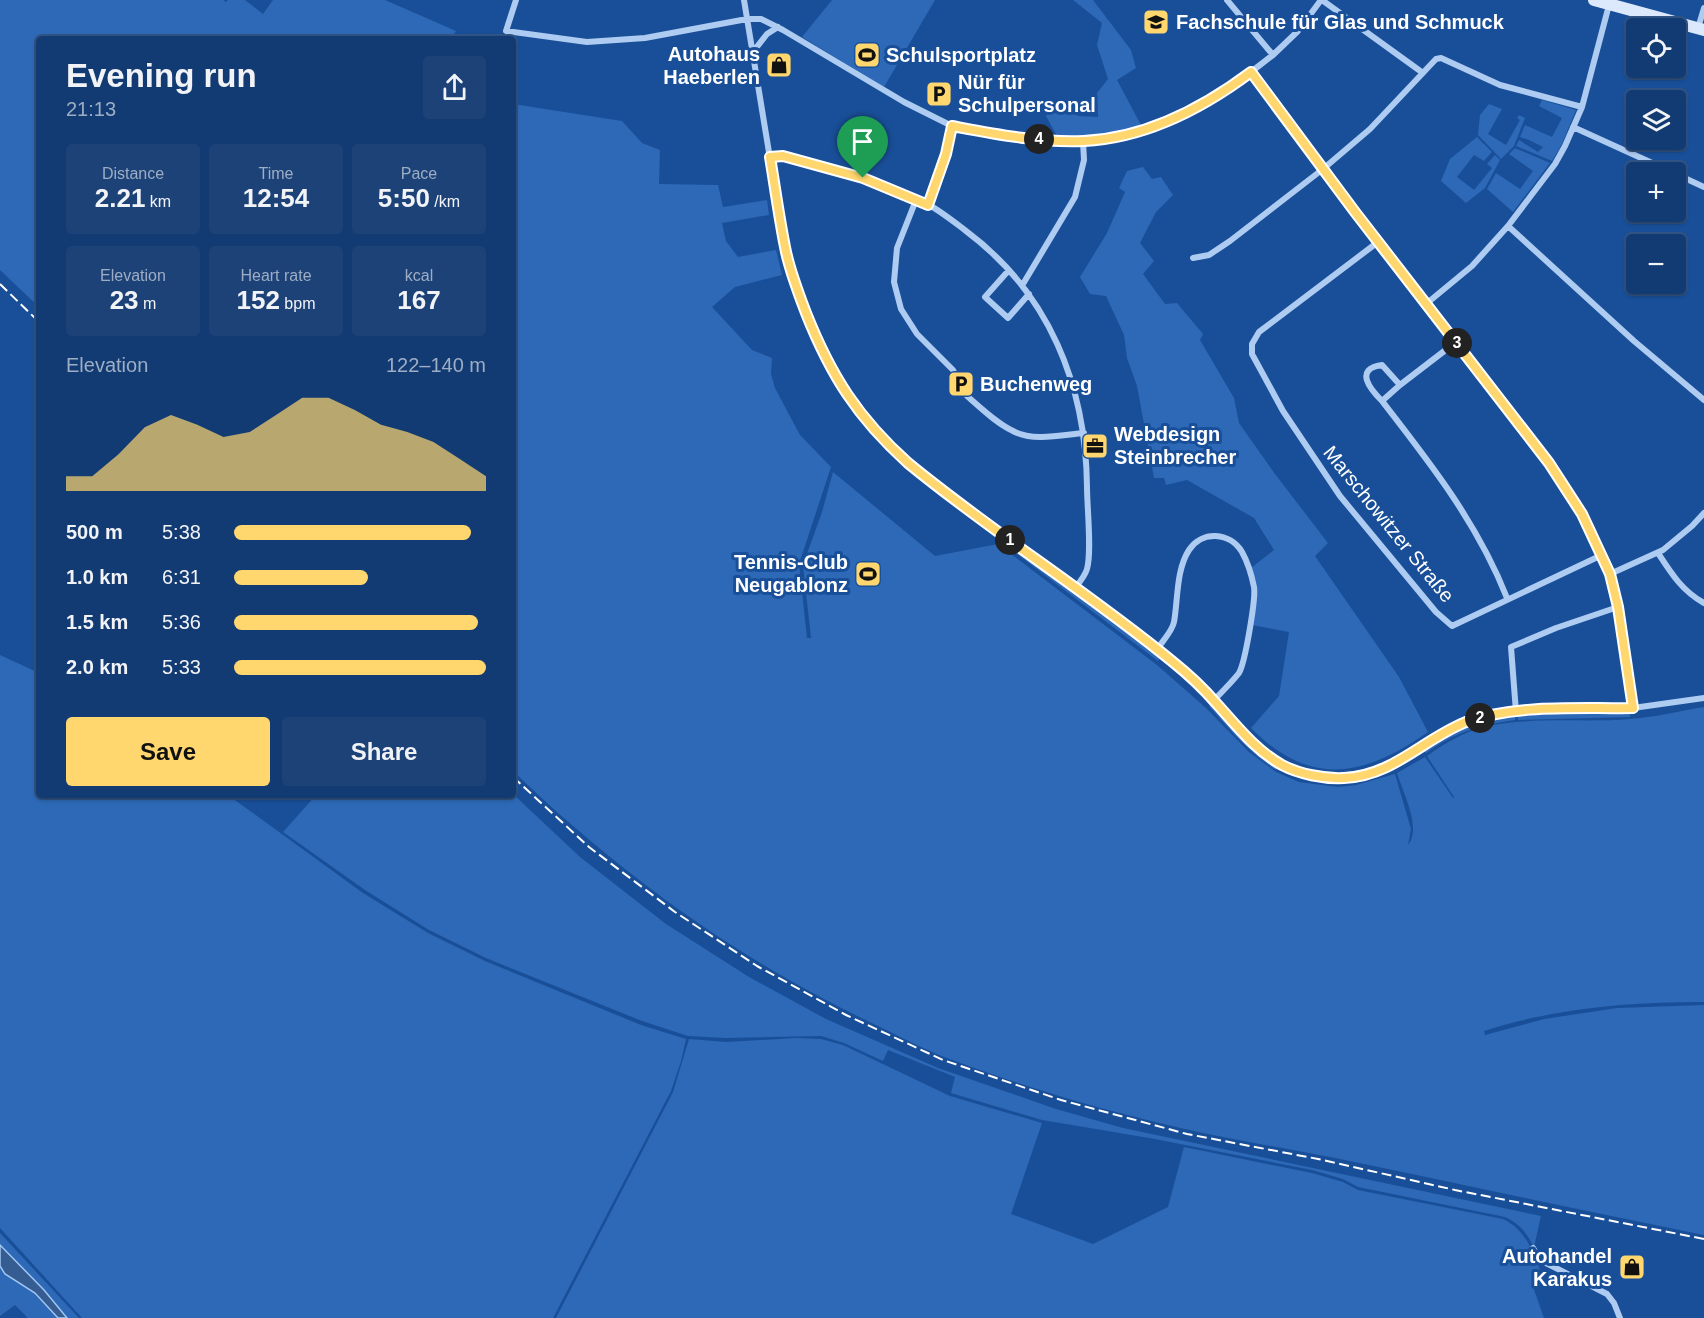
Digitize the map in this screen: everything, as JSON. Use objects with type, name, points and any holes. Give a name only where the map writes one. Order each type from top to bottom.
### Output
[{"type":"street","points":[[516,0],[506,31],[587,42],[645,38],[747,19],[761,19],[904,102],[952,126],[1024,138],[1083,141],[1117,136],[1166,122],[1203,105],[1273,55],[1298,31],[1322,0],[1423,73]]},
{"type":"street","points":[[744,0],[785,249],[800,298],[818,344],[848,397],[872,428],[908,463],[1157,650],[1214,700],[1256,745],[1282,765],[1298,772],[1344,778],[1363,775],[1392,765],[1453,728],[1482,717],[1516,712],[1633,708],[1704,698]]},
{"type":"street","points":[[1227,0],[1273,55]]},
{"type":"street","points":[[1594,0],[1701,29],[1704,9]]},
{"type":"street","points":[[1426,304],[1472,266],[1508,226],[1555,164],[1582,107],[1610,5]]},
{"type":"street","points":[[752,53],[767,34],[778,27]]},
{"type":"street","points":[[1192,258],[1209,255],[1230,241],[1323,169],[1370,129],[1436,59],[1441,58],[1500,85],[1582,107]]},
{"type":"street","points":[[1251,72],[1378,242],[1549,463],[1582,514],[1610,574],[1618,607],[1633,708]]},
{"type":"street","points":[[928,205],[946,154],[952,126]]},
{"type":"street","points":[[1574,127],[1650,162]]},
{"type":"street","points":[[1023,284],[1075,196],[1084,160],[1083,141]]},
{"type":"street","points":[[770,157],[783,156],[863,178],[928,205],[986,246],[1023,284],[1063,355],[1075,390],[1084,433],[1088,554],[1087,569],[1075,588]]},
{"type":"street","points":[[1686,179],[1704,187]]},
{"type":"street","points":[[916,200],[897,248],[894,282],[901,309],[917,334],[953,370],[966,387],[967,396],[1014,432],[1042,437],[1084,433]]},
{"type":"street","points":[[1508,226],[1634,341],[1704,400]]},
{"type":"street","name":"Marschowitzer Straße","points":[[1378,242],[1258,332],[1252,345],[1252,354],[1283,411],[1340,496],[1436,612],[1452,626],[1602,555]]},
{"type":"street","points":[[1009,270],[985,297],[1008,318],[1029,294]]},
{"type":"street","points":[[1382,401],[1456,342]]},
{"type":"street","points":[[1400,385],[1382,366],[1376,366],[1367,373],[1367,386],[1382,401],[1456,500],[1493,562],[1507,598]]},
{"type":"street","points":[[1610,574],[1658,553],[1692,526],[1704,513]]},
{"type":"street","points":[[1157,650],[1173,625],[1179,583],[1189,551],[1196,542],[1208,536],[1223,537],[1233,543],[1242,552],[1254,586],[1255,600],[1240,671],[1214,700]]},
{"type":"street","points":[[1658,553],[1675,581],[1704,603]]},
{"type":"street","points":[[1516,712],[1511,647],[1556,628],[1618,607]]},
{"type":"street","points":[[1533,1248],[1538,1257],[1546,1263],[1607,1294],[1614,1303],[1620,1318]]},
{"type":"shaded area","points":[[0,0],[223,0],[226,2],[245,0],[263,14],[273,0],[385,0],[456,31],[452,36],[36,36],[36,304],[0,270]]},
{"type":"shaded area","name":"Schulsportplatz","points":[[832,0],[935,0],[884,87],[802,37]]},
{"type":"shaded area","points":[[1073,0],[1093,0],[1131,50],[1136,68],[1117,80],[1141,125],[1100,135],[1057,136],[1046,116],[1052,107],[1065,99],[1078,116],[1098,117],[1097,93],[1108,79],[1097,45],[1102,23]]},
{"type":"shaded area","points":[[1542,100],[1576,110],[1562,144],[1552,161],[1516,146],[1519,140],[1538,152],[1543,147],[1520,137],[1525,125],[1552,137],[1562,118],[1539,106]]},
{"type":"shaded area","points":[[516,104],[622,121],[642,143],[660,150],[659,184],[718,185],[723,207],[767,200],[769,215],[722,223],[726,241],[738,257],[776,250],[782,275],[735,287],[712,307],[752,350],[772,358],[771,374],[775,388],[800,435],[831,467],[799,564],[807,638],[811,638],[803,565],[822,512],[833,472],[935,556],[998,544],[1157,665],[1206,708],[1249,752],[1276,772],[1299,782],[1338,787],[1356,785],[1395,774],[1411,829],[1408,845],[1412,838],[1412,820],[1397,773],[1425,757],[1453,798],[1427,756],[1461,735],[1476,729],[1502,724],[1631,719],[1704,707],[1704,1002],[1648,1003],[1593,1008],[1538,1017],[1484,1031],[1485,1035],[1544,1019],[1617,1008],[1704,1005],[1704,1235],[1155,1122],[1064,1098],[947,1058],[826,1000],[730,944],[639,880],[554,809],[516,774]]},
{"type":"shaded area","points":[[1489,104],[1502,109],[1488,134],[1506,145],[1520,120],[1517,118],[1519,115],[1525,118],[1514,146],[1501,159],[1478,135],[1480,115]]},
{"type":"shaded area","points":[[1477,137],[1492,152],[1484,161],[1474,155],[1457,177],[1474,190],[1492,168],[1487,164],[1495,155],[1500,160],[1485,188],[1466,203],[1441,181],[1450,159]]},
{"type":"shaded area","points":[[1515,148],[1550,163],[1513,212],[1487,189],[1496,173],[1520,189],[1533,171],[1509,154]]},
{"type":"shaded area","points":[[1143,167],[1152,179],[1161,177],[1173,195],[1156,212],[1140,243],[1154,261],[1143,274],[1165,304],[1177,303],[1203,334],[1200,340],[1234,398],[1239,423],[1328,543],[1315,556],[1399,677],[1428,732],[1382,759],[1338,769],[1316,767],[1295,760],[1273,747],[1251,728],[1279,696],[1289,632],[1252,625],[1256,603],[1251,568],[1274,550],[1254,518],[1187,480],[1166,485],[1164,478],[1154,478],[1137,386],[1127,358],[1124,335],[1106,296],[1090,294],[1080,277],[1107,233],[1125,192],[1119,188],[1127,171]]},
{"type":"shaded area","points":[[1004,540],[1160,658],[1158,661],[1001,542]]},
{"type":"shaded area","points":[[0,655],[36,672],[36,798],[232,798],[363,893],[428,933],[485,961],[641,1025],[686,1039],[671,1091],[553,1318],[82,1318],[0,1228]]},
{"type":"shaded area","points":[[1212,703],[1253,748],[1278,767],[1276,770],[1257,756],[1232,732],[1209,706]]},
{"type":"shaded area","points":[[1630,714],[1630,717],[1518,720],[1518,716]]},
{"type":"shaded area","points":[[1515,715],[1515,720],[1468,730],[1426,753],[1424,751],[1467,727]]},
{"type":"shaded area","points":[[516,797],[580,857],[666,924],[749,977],[826,1019],[938,1068],[1056,1109],[1123,1128],[1541,1216],[1534,1247],[1522,1229],[1505,1217],[1358,1187],[1343,1179],[1312,1170],[1155,1139],[1042,1120],[951,1093],[955,1077],[888,1050],[883,1061],[844,1043],[821,1036],[726,1038],[688,1036],[642,1021],[486,958],[429,930],[365,890],[283,832],[313,798]]},
{"type":"shaded area","points":[[689,1039],[726,1042],[821,1039],[843,1045],[950,1096],[1042,1123],[1011,1214],[1093,1244],[1168,1207],[1184,1147],[1312,1173],[1343,1182],[1358,1190],[1503,1219],[1524,1237],[1537,1261],[1543,1279],[1532,1284],[1544,1318],[556,1318],[673,1092]]},
{"type":"shaded area","points":[[0,1233],[79,1318],[67,1318],[44,1290],[0,1245]]},
{"type":"shaded area","points":[[0,1245],[44,1290],[67,1318],[58,1318],[35,1293],[5,1274],[0,1266]]},
{"type":"shaded area","points":[[0,1266],[5,1274],[35,1293],[58,1318],[28,1318],[15,1305],[0,1316]]},
{"type":"railway","points":[[0,284],[36,319]]},
{"type":"railway","points":[[516,780],[589,847],[675,912],[757,966],[846,1015],[943,1060],[1061,1100],[1187,1134],[1704,1239]]},
{"type":"place","name":"Fachschule für Glas und Schmuck","points":[[1156,22]]},
{"type":"place","name":"Schulsportplatz","points":[[867,55]]},
{"type":"place","name":"Autohaus Haeberlen","points":[[779,65]]},
{"type":"place","name":"Nür für Schulpersonal","points":[[939,94]]},
{"type":"place","name":"Buchenweg","points":[[961,384]]},
{"type":"place","name":"Webdesign Steinbrecher","points":[[1095,446]]},
{"type":"place","name":"Tennis-Club Neugablonz","points":[[868,574]]},
{"type":"place","name":"Autohandel Karakus","points":[[1632,1267]]},
{"type":"route","points":[[1251,72],[1355,212],[1549,463],[1582,514],[1610,574],[1618,607],[1633,708],[1516,712],[1482,717],[1453,728],[1392,765],[1363,775],[1332,777],[1298,772],[1282,765],[1244,734],[1214,700],[1173,662],[908,463],[872,428],[848,397],[818,344],[800,298],[785,249],[770,157],[783,156],[863,178],[928,205],[946,154],[952,126],[1024,138],[1083,141],[1117,136],[1166,122],[1203,105],[1251,72]]}]
